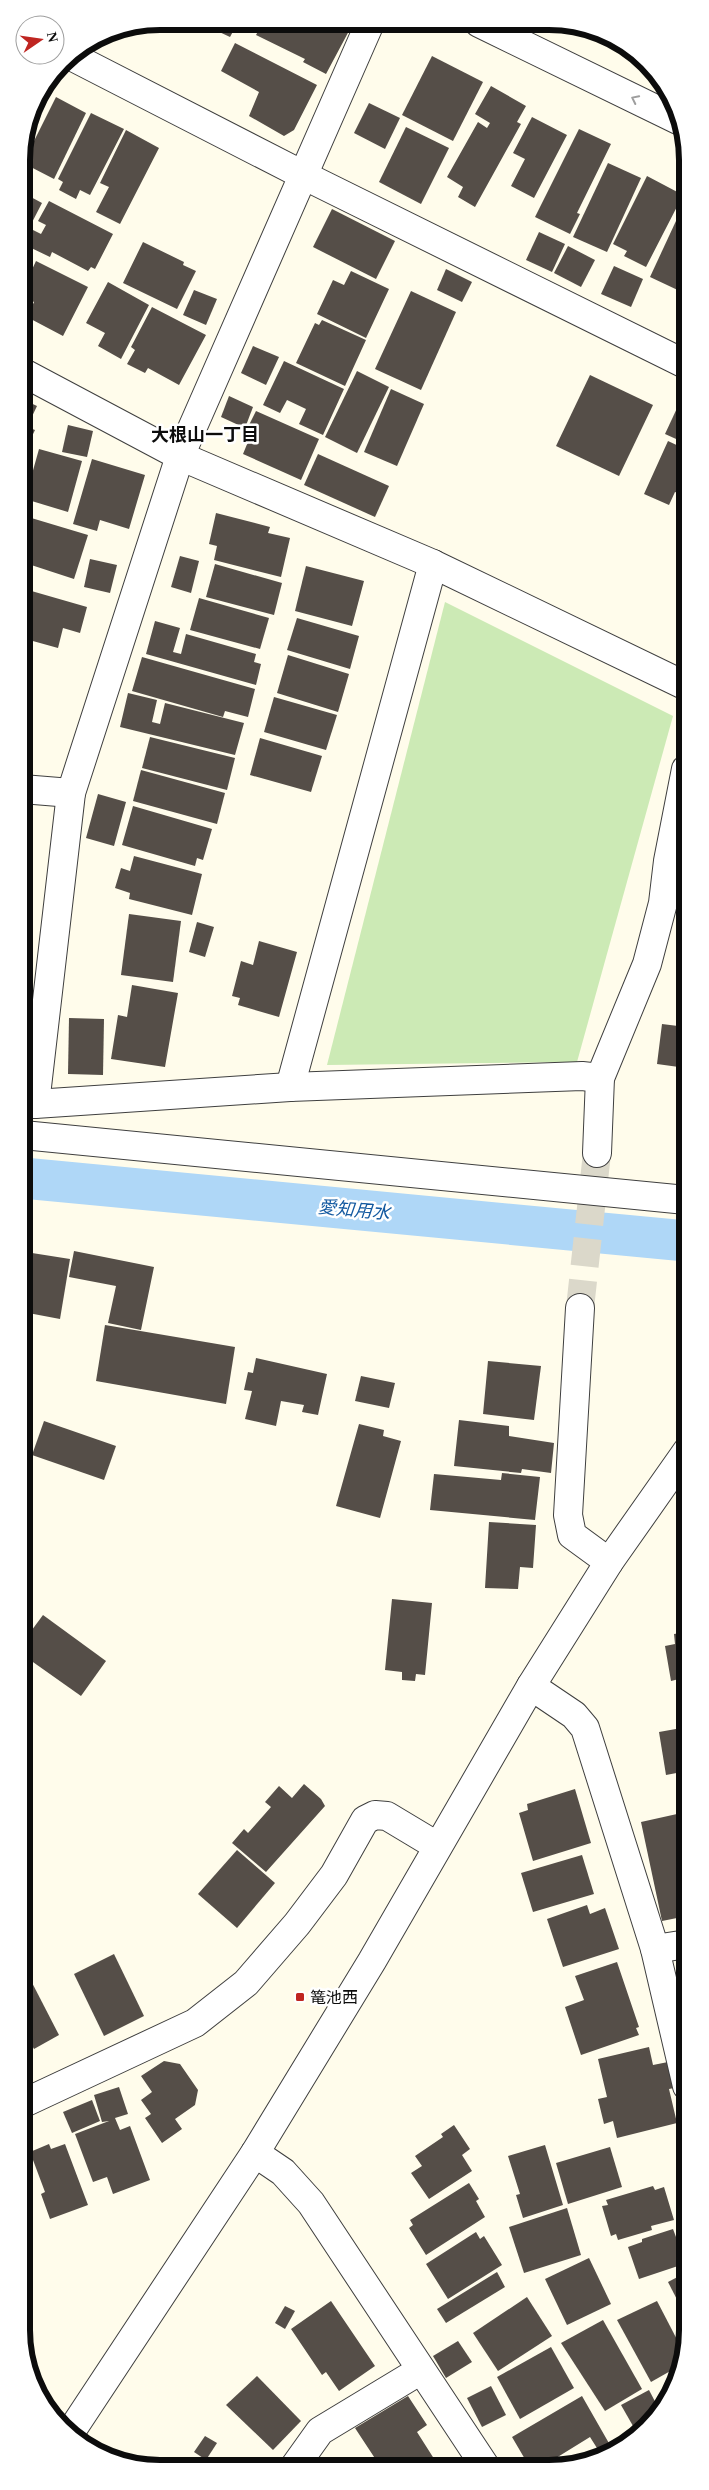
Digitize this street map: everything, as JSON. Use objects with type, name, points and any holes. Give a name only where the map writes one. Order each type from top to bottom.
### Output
[{"type":"street","points":[[30,1096],[71,793],[180,456],[367,30]]},
{"type":"street","points":[[493,30],[672,117]]},
{"type":"street","points":[[78,59],[679,361]]},
{"type":"street","points":[[30,376],[180,456],[433,564],[679,683]]},
{"type":"street","points":[[290,1087],[433,564]]},
{"type":"street","points":[[30,790],[71,793]]},
{"type":"street","points":[[597,1153],[600,1078],[647,964],[663,903],[668,861],[679,805]]},
{"type":"street","points":[[30,1103],[290,1087],[582,1076],[600,1078]]},
{"type":"street","points":[[30,1136],[679,1199]]},
{"type":"street","points":[[580,1308],[568,1516],[572,1535],[609,1562]]},
{"type":"street","points":[[74,2427],[255,2153],[372,1961],[531,1686],[609,1562],[679,1461]]},
{"type":"street","points":[[531,1686],[574,1715],[585,1728],[655,1949],[679,2052]]},
{"type":"street","points":[[30,2099],[196,2024],[246,1983],[297,1924],[334,1875],[366,1820],[375,1815],[387,1816],[437,1846]]},
{"type":"street","points":[[655,1949],[679,1945]]},
{"type":"street","points":[[255,2153],[283,2172],[311,2203],[480,2460]]},
{"type":"street","points":[[299,2460],[320,2431],[421,2370]]},
{"type":"green space","points":[[445,602],[673,716],[577,1062],[327,1065]]},
{"type":"building","points":[[215,30],[234,30],[230,37]]},
{"type":"building","points":[[259,30],[349,30],[326,74],[303,62],[305,59],[256,35]]},
{"type":"building","points":[[235,43],[317,85],[294,130],[284,136],[249,116],[259,92],[221,71]]},
{"type":"building","points":[[432,56],[483,82],[453,141],[402,115]]},
{"type":"building","points":[[491,86],[526,106],[517,122],[521,124],[475,207],[458,197],[463,187],[447,177],[478,122],[487,128],[490,123],[475,114]]},
{"type":"building","points":[[46,97],[48,98],[35,124],[43,102]]},
{"type":"building","points":[[56,97],[86,113],[54,179],[30,167],[30,148]]},
{"type":"building","points":[[369,103],[400,118],[385,149],[354,133]]},
{"type":"building","points":[[91,113],[124,129],[90,195],[80,190],[76,199],[59,190],[63,182],[58,179]]},
{"type":"building","points":[[532,117],[567,135],[534,198],[511,186],[525,159],[513,153]]},
{"type":"building","points":[[406,127],[449,148],[421,204],[379,182]]},
{"type":"building","points":[[579,129],[611,144],[577,213],[580,214],[570,234],[535,217]]},
{"type":"building","points":[[126,130],[159,148],[120,224],[96,212],[109,187],[100,183]]},
{"type":"building","points":[[608,163],[641,178],[607,252],[573,237]]},
{"type":"building","points":[[647,176],[679,193],[679,203],[646,267],[624,256],[627,251],[613,244]]},
{"type":"building","points":[[30,197],[42,203],[30,226]]},
{"type":"building","points":[[49,201],[113,234],[95,269],[91,267],[88,271],[52,252],[50,257],[30,247],[30,236],[33,230],[41,234],[46,225],[38,221]]},
{"type":"building","points":[[332,209],[395,241],[376,279],[313,247]]},
{"type":"building","points":[[679,214],[679,291],[650,277]]},
{"type":"building","points":[[539,232],[565,244],[552,272],[526,260]]},
{"type":"building","points":[[143,242],[184,262],[183,265],[196,271],[177,309],[123,283]]},
{"type":"building","points":[[568,246],[595,260],[581,287],[554,273]]},
{"type":"building","points":[[36,261],[88,287],[63,336],[30,319],[30,311],[34,302],[30,300],[30,274]]},
{"type":"building","points":[[614,266],[643,279],[631,307],[601,294]]},
{"type":"building","points":[[446,269],[472,282],[462,302],[437,290]]},
{"type":"building","points":[[351,271],[389,289],[366,338],[317,314],[333,280],[344,285]]},
{"type":"building","points":[[108,282],[149,305],[121,359],[98,346],[105,333],[86,323]]},
{"type":"building","points":[[194,290],[217,299],[206,325],[183,315]]},
{"type":"building","points":[[411,291],[456,312],[421,390],[375,369]]},
{"type":"building","points":[[152,307],[206,335],[179,385],[148,368],[145,373],[127,364],[135,350],[131,347]]},
{"type":"building","points":[[322,320],[366,340],[345,386],[296,363],[315,323],[319,325]]},
{"type":"building","points":[[253,346],[279,357],[266,385],[241,373]]},
{"type":"building","points":[[284,361],[344,389],[323,435],[299,424],[306,409],[287,400],[280,413],[263,405]]},
{"type":"building","points":[[357,371],[389,387],[357,453],[325,437]]},
{"type":"building","points":[[590,375],[653,405],[619,476],[556,446]]},
{"type":"building","points":[[391,389],[424,404],[397,466],[364,452]]},
{"type":"building","points":[[229,396],[253,407],[245,428],[221,417]]},
{"type":"building","points":[[30,403],[37,406],[30,421]]},
{"type":"building","points":[[679,404],[679,440],[665,434]]},
{"type":"building","points":[[256,411],[319,439],[301,480],[243,454],[252,432],[247,429]]},
{"type":"building","points":[[68,425],[93,431],[87,457],[62,452]]},
{"type":"building","points":[[30,428],[35,430],[30,440]]},
{"type":"building","points":[[668,441],[679,446],[679,493],[675,492],[669,505],[644,494]]},
{"type":"building","points":[[39,449],[82,461],[68,512],[30,501],[30,481]]},
{"type":"building","points":[[318,454],[389,486],[375,517],[304,485]]},
{"type":"building","points":[[92,459],[145,475],[129,529],[100,520],[97,531],[73,524]]},
{"type":"building","points":[[216,513],[270,527],[268,533],[290,538],[281,577],[214,560],[217,546],[209,544]]},
{"type":"building","points":[[30,518],[88,535],[74,579],[30,565]]},
{"type":"building","points":[[180,556],[199,561],[191,593],[171,587]]},
{"type":"building","points":[[90,559],[117,565],[110,593],[84,587]]},
{"type":"building","points":[[215,564],[282,583],[274,615],[206,597]]},
{"type":"building","points":[[306,566],[364,581],[352,626],[295,611]]},
{"type":"building","points":[[30,591],[87,607],[80,633],[63,628],[58,648],[30,640]]},
{"type":"building","points":[[199,598],[269,618],[260,649],[190,630]]},
{"type":"building","points":[[297,618],[359,636],[350,669],[287,650]]},
{"type":"building","points":[[155,621],[180,628],[173,652],[181,654],[186,634],[256,654],[254,662],[261,664],[256,685],[146,654]]},
{"type":"building","points":[[288,655],[349,674],[338,712],[277,693]]},
{"type":"building","points":[[142,657],[255,689],[248,717],[225,711],[223,717],[132,691]]},
{"type":"building","points":[[128,693],[157,700],[152,722],[160,724],[165,703],[244,723],[235,755],[120,727]]},
{"type":"building","points":[[274,697],[337,715],[326,750],[264,732]]},
{"type":"building","points":[[150,737],[235,758],[227,790],[142,768]]},
{"type":"building","points":[[260,738],[322,756],[311,792],[250,775]]},
{"type":"building","points":[[141,770],[225,793],[217,824],[133,801]]},
{"type":"building","points":[[98,794],[126,802],[114,846],[86,838]]},
{"type":"building","points":[[133,806],[212,829],[203,860],[197,858],[195,866],[122,845]]},
{"type":"building","points":[[30,842],[32,842],[30,904]]},
{"type":"building","points":[[134,856],[202,874],[192,915],[129,899],[130,893],[115,888],[121,868],[130,871]]},
{"type":"building","points":[[129,914],[181,921],[173,982],[121,975]]},
{"type":"building","points":[[197,922],[214,927],[205,957],[189,952]]},
{"type":"building","points":[[259,941],[297,952],[279,1017],[238,1005],[240,998],[232,996],[241,961],[253,965]]},
{"type":"building","points":[[132,985],[178,993],[165,1067],[111,1059],[118,1015],[127,1017]]},
{"type":"building","points":[[69,1018],[104,1019],[103,1075],[68,1074]]},
{"type":"building","points":[[662,1024],[679,1026],[679,1067],[657,1064]]},
{"type":"building","points":[[74,1251],[154,1267],[141,1330],[108,1323],[116,1286],[69,1277]]},
{"type":"building","points":[[32,1253],[70,1259],[60,1319],[30,1313],[30,1266]]},
{"type":"building","points":[[105,1325],[235,1347],[226,1404],[96,1381]]},
{"type":"building","points":[[256,1358],[327,1374],[318,1415],[302,1412],[304,1405],[281,1401],[276,1426],[245,1419],[252,1391],[244,1390],[248,1372],[253,1373]]},
{"type":"building","points":[[488,1361],[541,1366],[534,1420],[483,1414]]},
{"type":"building","points":[[361,1376],[395,1383],[389,1408],[355,1401]]},
{"type":"building","points":[[459,1420],[509,1426],[509,1436],[554,1443],[551,1473],[522,1469],[521,1473],[454,1466]]},
{"type":"building","points":[[44,1421],[116,1446],[104,1480],[32,1455]]},
{"type":"building","points":[[359,1424],[384,1430],[383,1436],[401,1441],[380,1518],[336,1506]]},
{"type":"building","points":[[502,1473],[540,1477],[535,1520],[430,1510],[434,1474],[501,1480]]},
{"type":"building","points":[[489,1522],[536,1525],[533,1568],[520,1567],[518,1589],[485,1588]]},
{"type":"building","points":[[392,1599],[432,1603],[425,1675],[416,1674],[415,1681],[402,1680],[402,1672],[385,1670]]},
{"type":"building","points":[[43,1615],[106,1661],[81,1696],[30,1660],[30,1633]]},
{"type":"building","points":[[679,1633],[679,1679],[671,1681],[665,1646],[675,1644],[674,1634]]},
{"type":"building","points":[[679,1728],[679,1773],[666,1775],[659,1732]]},
{"type":"building","points":[[304,1784],[321,1799],[325,1806],[266,1872],[232,1843],[244,1829],[248,1833],[271,1807],[265,1802],[279,1786],[292,1798]]},
{"type":"building","points":[[575,1789],[591,1843],[533,1861],[519,1813],[528,1810],[527,1804]]},
{"type":"building","points":[[679,1814],[679,1918],[662,1921],[641,1822]]},
{"type":"building","points":[[237,1850],[275,1883],[237,1928],[198,1894]]},
{"type":"building","points":[[582,1855],[594,1894],[533,1912],[521,1873]]},
{"type":"building","points":[[587,1905],[590,1914],[605,1908],[619,1949],[563,1967],[547,1919]]},
{"type":"building","points":[[114,1954],[144,2016],[104,2036],[74,1974]]},
{"type":"building","points":[[617,1962],[639,2027],[636,2028],[639,2035],[581,2055],[565,2007],[584,2000],[575,1976]]},
{"type":"building","points":[[30,1979],[59,2035],[34,2049],[30,2042]]},
{"type":"building","points":[[649,2047],[653,2065],[668,2062],[674,2088],[669,2089],[677,2123],[617,2138],[613,2121],[604,2124],[598,2099],[607,2097],[598,2059]]},
{"type":"building","points":[[164,2061],[180,2064],[198,2090],[195,2105],[175,2119],[182,2129],[162,2143],[145,2118],[151,2114],[141,2100],[152,2092],[141,2076]]},
{"type":"building","points":[[119,2087],[128,2114],[115,2118],[120,2130],[130,2126],[150,2180],[113,2194],[107,2177],[93,2182],[75,2134],[109,2121],[102,2122],[94,2095]]},
{"type":"building","points":[[92,2100],[100,2121],[72,2133],[63,2112]]},
{"type":"building","points":[[454,2125],[470,2149],[462,2155],[472,2171],[429,2199],[411,2173],[422,2166],[415,2156],[443,2137],[441,2134]]},
{"type":"building","points":[[49,2144],[51,2149],[65,2144],[88,2205],[50,2219],[41,2194],[45,2192],[30,2152]]},
{"type":"building","points":[[545,2145],[563,2205],[523,2218],[516,2195],[520,2194],[508,2156]]},
{"type":"building","points":[[610,2147],[622,2187],[568,2204],[556,2163]]},
{"type":"building","points":[[469,2183],[479,2199],[476,2201],[485,2217],[426,2255],[409,2228],[413,2225],[410,2220]]},
{"type":"building","points":[[653,2186],[655,2190],[664,2187],[674,2220],[651,2226],[652,2230],[618,2240],[616,2234],[611,2236],[602,2206],[608,2205],[606,2200]]},
{"type":"building","points":[[567,2208],[581,2255],[524,2273],[509,2227]]},
{"type":"building","points":[[673,2229],[676,2237],[679,2236],[679,2266],[639,2279],[628,2247],[642,2242],[642,2239]]},
{"type":"building","points":[[476,2232],[480,2239],[484,2236],[502,2265],[448,2299],[426,2264]]},
{"type":"building","points":[[589,2258],[611,2304],[567,2325],[545,2279]]},
{"type":"building","points":[[497,2272],[505,2287],[446,2323],[437,2309]]},
{"type":"building","points":[[679,2276],[679,2303],[668,2282]]},
{"type":"building","points":[[527,2297],[552,2336],[498,2371],[473,2333]]},
{"type":"building","points":[[331,2301],[375,2366],[339,2391],[326,2372],[322,2375],[291,2329]]},
{"type":"building","points":[[657,2301],[679,2343],[673,2370],[651,2382],[617,2320]]},
{"type":"building","points":[[285,2306],[295,2311],[285,2329],[275,2323]]},
{"type":"building","points":[[603,2320],[642,2389],[605,2411],[561,2343]]},
{"type":"building","points":[[458,2341],[472,2362],[446,2378],[433,2356]]},
{"type":"building","points":[[551,2347],[574,2388],[520,2419],[497,2377]]},
{"type":"building","points":[[257,2376],[301,2421],[273,2450],[226,2405]]},
{"type":"building","points":[[491,2386],[506,2415],[482,2427],[467,2398]]},
{"type":"building","points":[[649,2390],[656,2403],[647,2416],[634,2428],[621,2405]]},
{"type":"building","points":[[408,2396],[427,2425],[417,2432],[435,2460],[376,2460],[355,2428]]},
{"type":"building","points":[[582,2396],[610,2445],[598,2450],[590,2437],[556,2458],[557,2460],[525,2460],[512,2437]]},
{"type":"building","points":[[205,2436],[217,2443],[206,2460],[194,2452]]},
{"type":"waterway","name":"愛知用水","points":[[30,1179],[679,1240]]},
{"type":"tunnel","points":[[580,1308],[597,1153]]},
{"type":"place","name":"篭池西","points":[[300,1997]]},
{"type":"district","name":"大根山一丁目","points":[[205,435]]}]
